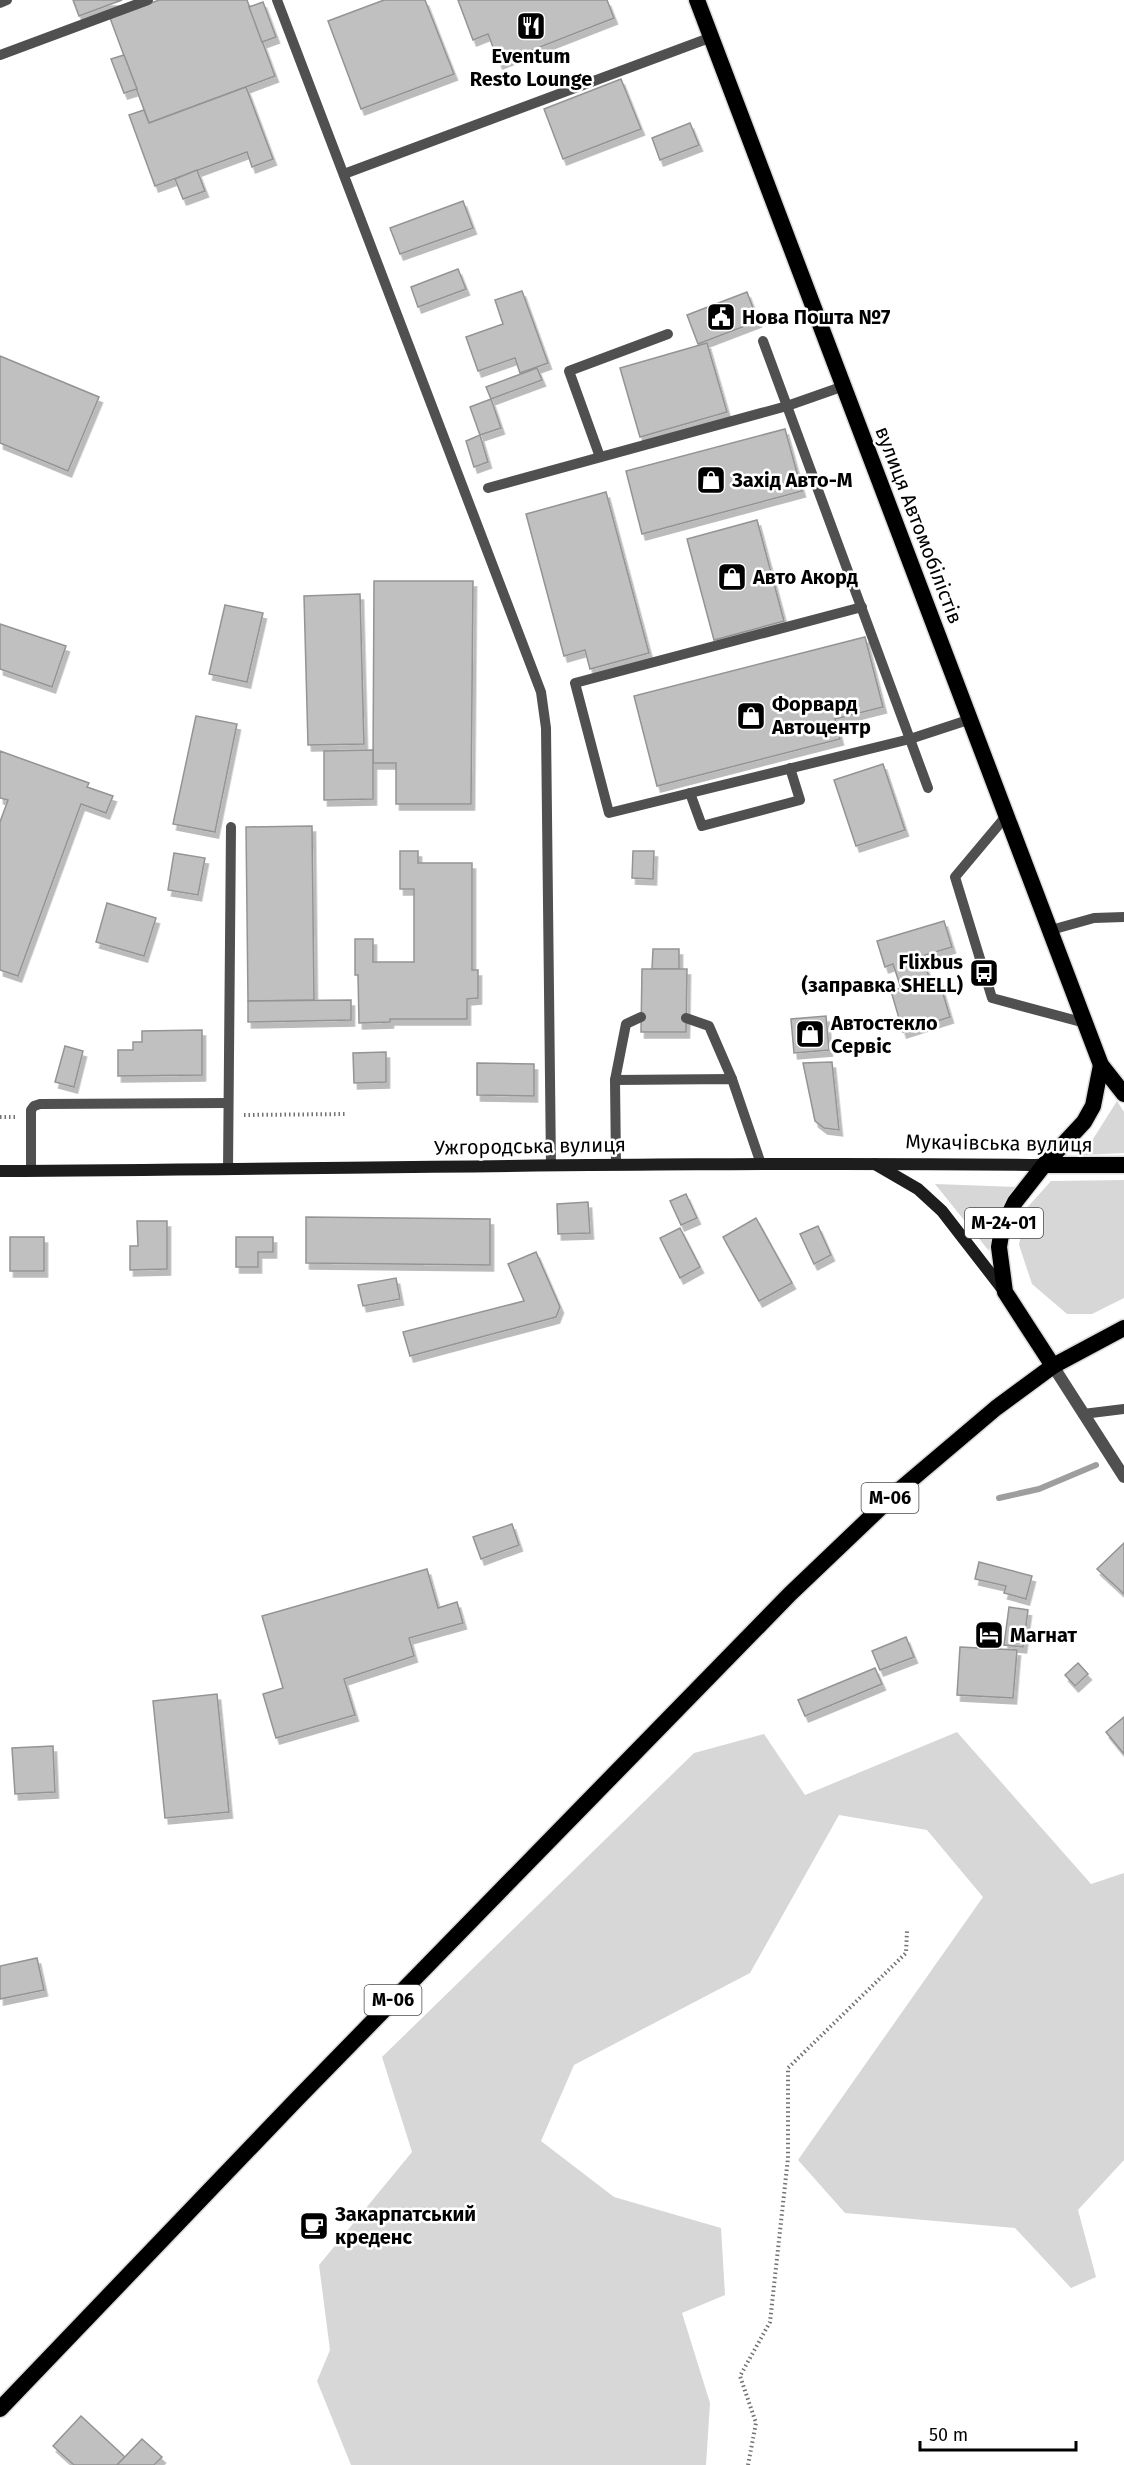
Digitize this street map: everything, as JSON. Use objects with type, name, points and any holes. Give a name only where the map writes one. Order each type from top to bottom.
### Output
[{"type":"highway","name":"вулиця Автомобілістів","points":[[698,0],[1101,1065],[1124,1094]]},
{"type":"highway","name":"М-24-01","points":[[1053,1366],[1005,1292],[999,1247],[1002,1229],[1015,1202],[1044,1165],[1084,1122],[1093,1106],[1101,1065]]},
{"type":"highway","name":"Мукачівська вулиця","points":[[1044,1165],[1124,1166]]},
{"type":"highway","name":"М-06","points":[[0,2409],[305,2090],[790,1594],[898,1491],[991,1412],[1053,1366],[1124,1328]]},
{"type":"main road","name":"Ужгородська вулиця","points":[[0,1171],[874,1163]]},
{"type":"main road","name":"Мукачівська вулиця","points":[[874,1163],[1044,1165]]},
{"type":"main road","points":[[874,1163],[918,1189],[942,1211],[1005,1292]]},
{"type":"street","points":[[1053,1366],[1124,1477]]},
{"type":"lane","points":[[0,3],[7,0]]},
{"type":"lane","points":[[0,55],[148,0]]},
{"type":"lane","points":[[278,0],[541,692],[546,728],[551,1166]]},
{"type":"lane","points":[[344,174],[712,37]]},
{"type":"lane","points":[[600,457],[569,371],[668,334]]},
{"type":"lane","points":[[763,341],[928,788]]},
{"type":"lane","points":[[488,488],[787,406],[844,386]]},
{"type":"lane","points":[[862,608],[575,683],[609,813],[910,739],[971,719]]},
{"type":"lane","points":[[690,793],[702,826],[800,800],[789,768]]},
{"type":"lane","points":[[1007,815],[955,877],[992,998],[1085,1023]]},
{"type":"lane","points":[[228,1170],[231,827]]},
{"type":"lane","points":[[1051,930],[1094,918],[1124,917]]},
{"type":"lane","points":[[616,1164],[615,1080],[626,1024],[641,1017]]},
{"type":"lane","points":[[686,1018],[709,1026],[732,1079],[760,1164]]},
{"type":"lane","points":[[615,1080],[732,1079]]},
{"type":"lane","points":[[31,1171],[31,1110],[34,1106],[40,1104],[228,1103]]},
{"type":"lane","points":[[1083,1414],[1124,1409]]},
{"type":"path","points":[[748,2465],[756,2423],[740,2376],[770,2322],[788,2158],[788,2068],[906,1953],[907,1931]]},
{"type":"shaded area","points":[[1117,1101],[1124,1112],[1124,1153],[1083,1155]]},
{"type":"shaded area","points":[[1124,1180],[1124,1298],[1092,1314],[1067,1314],[1032,1284],[1019,1245],[1025,1210],[1051,1181]]},
{"type":"shaded area","points":[[935,1184],[1018,1187],[998,1214],[989,1251]]},
{"type":"shaded area","points":[[957,1732],[1091,1884],[1124,1873],[1124,2160],[1078,2210],[1096,2277],[1071,2288],[1015,2228],[845,2213],[798,2160],[983,1897],[927,1830],[839,1815],[750,1973],[574,2065],[541,2141],[614,2197],[721,2228],[725,2295],[682,2313],[710,2403],[706,2465],[351,2465],[317,2381],[330,2350],[319,2265],[412,2152],[382,2057],[694,1753],[764,1734],[805,1795]]},
{"type":"building","points":[[73,0],[122,0],[79,16]]},
{"type":"building","points":[[159,0],[247,0],[275,76],[149,123],[110,18]]},
{"type":"building","points":[[384,0],[425,0],[454,74],[361,109],[328,21]]},
{"type":"building","name":"Eventum Resto Lounge","points":[[458,0],[607,0],[614,18],[499,63],[488,34],[473,40]]},
{"type":"building","points":[[263,2],[276,37],[262,42],[249,7]]},
{"type":"building","points":[[124,55],[137,89],[124,93],[111,59]]},
{"type":"building","points":[[621,79],[641,129],[563,159],[544,109]]},
{"type":"building","points":[[246,87],[273,159],[252,167],[247,152],[155,186],[129,115],[144,110],[149,123]]},
{"type":"building","points":[[690,123],[699,145],[660,160],[652,138]]},
{"type":"building","points":[[197,170],[205,191],[183,199],[175,179]]},
{"type":"building","points":[[463,201],[473,228],[400,254],[390,228]]},
{"type":"building","points":[[458,269],[466,289],[418,307],[411,287]]},
{"type":"building","points":[[522,291],[548,363],[520,373],[515,358],[478,371],[466,337],[503,324],[495,300]]},
{"type":"building","points":[[747,292],[758,321],[698,344],[687,315]]},
{"type":"building","points":[[707,343],[727,412],[640,437],[620,368]]},
{"type":"building","points":[[0,356],[99,397],[68,471],[0,443]]},
{"type":"building","points":[[537,368],[542,380],[491,399],[486,387]]},
{"type":"building","points":[[491,399],[501,428],[480,435],[470,407]]},
{"type":"building","points":[[785,429],[802,491],[642,534],[626,471]]},
{"type":"building","points":[[480,435],[488,462],[474,467],[466,441]]},
{"type":"building","points":[[606,492],[649,653],[590,669],[585,650],[564,656],[526,514]]},
{"type":"building","points":[[757,520],[784,621],[714,640],[687,539]]},
{"type":"building","points":[[374,581],[473,581],[471,804],[396,804],[396,763],[373,763]]},
{"type":"building","points":[[360,594],[364,744],[308,745],[304,596]]},
{"type":"building","points":[[225,605],[263,613],[247,682],[209,674]]},
{"type":"building","points":[[0,624],[66,646],[52,687],[0,669]]},
{"type":"building","points":[[865,637],[883,707],[835,719],[840,739],[657,786],[634,696]]},
{"type":"building","points":[[196,716],[237,724],[215,832],[173,824]]},
{"type":"building","points":[[373,750],[373,799],[324,800],[324,751]]},
{"type":"building","points":[[0,751],[89,783],[87,787],[113,796],[106,813],[81,804],[18,976],[0,970],[0,822],[8,800],[0,798]]},
{"type":"building","points":[[883,764],[905,830],[856,846],[834,780]]},
{"type":"building","points":[[312,826],[314,1000],[248,1001],[246,827]]},
{"type":"building","points":[[400,851],[418,851],[418,863],[472,863],[472,970],[478,970],[478,998],[467,999],[467,1019],[390,1019],[390,1022],[359,1023],[355,939],[373,939],[373,962],[414,962],[414,889],[400,889]]},
{"type":"building","points":[[633,851],[654,851],[653,879],[632,878]]},
{"type":"building","points":[[174,853],[205,858],[198,895],[168,890]]},
{"type":"building","points":[[107,903],[156,918],[144,956],[96,942]]},
{"type":"building","points":[[944,921],[952,947],[922,956],[930,980],[901,988],[893,964],[885,967],[877,941]]},
{"type":"building","points":[[653,949],[679,949],[679,969],[652,969]]},
{"type":"building","points":[[642,969],[687,969],[686,1032],[641,1032]]},
{"type":"building","points":[[938,977],[950,1017],[903,1032],[891,991]]},
{"type":"building","points":[[351,1000],[351,1020],[248,1022],[248,1001]]},
{"type":"building","points":[[826,1016],[829,1050],[794,1053],[791,1019]]},
{"type":"building","points":[[202,1030],[202,1075],[118,1076],[118,1050],[133,1050],[133,1042],[142,1042],[142,1031]]},
{"type":"building","points":[[65,1046],[83,1051],[74,1087],[55,1082]]},
{"type":"building","points":[[386,1052],[386,1082],[354,1083],[353,1053]]},
{"type":"building","points":[[832,1062],[839,1130],[824,1128],[815,1121],[803,1063]]},
{"type":"building","points":[[477,1063],[534,1064],[534,1096],[477,1095]]},
{"type":"building","points":[[686,1194],[697,1218],[681,1225],[670,1201]]},
{"type":"building","points":[[588,1202],[590,1233],[558,1234],[557,1204]]},
{"type":"building","points":[[306,1217],[490,1219],[490,1265],[306,1263]]},
{"type":"building","points":[[756,1218],[792,1283],[759,1301],[723,1237]]},
{"type":"building","points":[[137,1221],[167,1221],[167,1269],[130,1270],[130,1246],[138,1246]]},
{"type":"building","points":[[818,1226],[831,1255],[814,1264],[800,1234]]},
{"type":"building","points":[[680,1228],[700,1267],[680,1278],[660,1238]]},
{"type":"building","points":[[10,1237],[44,1237],[44,1271],[10,1271]]},
{"type":"building","points":[[236,1237],[273,1237],[273,1252],[258,1252],[258,1267],[236,1267]]},
{"type":"building","points":[[536,1252],[560,1307],[556,1317],[410,1356],[403,1332],[524,1301],[508,1264]]},
{"type":"building","points":[[396,1278],[400,1299],[363,1306],[358,1285]]},
{"type":"building","points":[[512,1524],[519,1545],[481,1559],[473,1537]]},
{"type":"building","points":[[1124,1543],[1124,1594],[1097,1569]]},
{"type":"building","points":[[979,1562],[1032,1576],[1026,1599],[1004,1593],[1006,1586],[975,1579]]},
{"type":"building","points":[[427,1569],[438,1608],[457,1602],[463,1623],[409,1638],[414,1656],[344,1679],[355,1715],[276,1738],[263,1694],[283,1688],[262,1616]]},
{"type":"building","points":[[1009,1607],[1028,1610],[1023,1647],[1004,1645]]},
{"type":"building","points":[[906,1637],[914,1657],[880,1670],[872,1651]]},
{"type":"building","points":[[960,1647],[1017,1650],[1013,1698],[957,1695]]},
{"type":"building","points":[[1078,1663],[1088,1674],[1075,1686],[1065,1675]]},
{"type":"building","points":[[875,1668],[882,1684],[805,1716],[798,1700]]},
{"type":"building","points":[[217,1694],[229,1812],[165,1818],[153,1701]]},
{"type":"building","points":[[1124,1717],[1124,1754],[1106,1732]]},
{"type":"building","points":[[53,1746],[55,1792],[15,1794],[12,1748]]},
{"type":"building","points":[[37,1958],[44,1990],[0,1999],[0,1966]]},
{"type":"building","points":[[81,2416],[125,2457],[117,2465],[74,2465],[53,2446]]},
{"type":"building","points":[[142,2439],[162,2457],[154,2465],[117,2465]]},
{"type":"waterway","points":[[999,1498],[1039,1489],[1096,1465]]},
{"type":"place","name":"Eventum Resto Lounge","points":[[531,26]]},
{"type":"place","name":"Нова Пошта №7","points":[[721,317]]},
{"type":"place","name":"Захід Авто-М","points":[[711,480]]},
{"type":"place","name":"Авто Акорд","points":[[732,577]]},
{"type":"place","name":"Форвард Автоцентр","points":[[751,716]]},
{"type":"place","name":"Flixbus (заправка SHELL)","points":[[984,973]]},
{"type":"place","name":"Автостекло Сервіс","points":[[810,1034]]},
{"type":"place","name":"Магнат","points":[[989,1635]]},
{"type":"place","name":"Закарпатський креденс","points":[[314,2226]]}]
